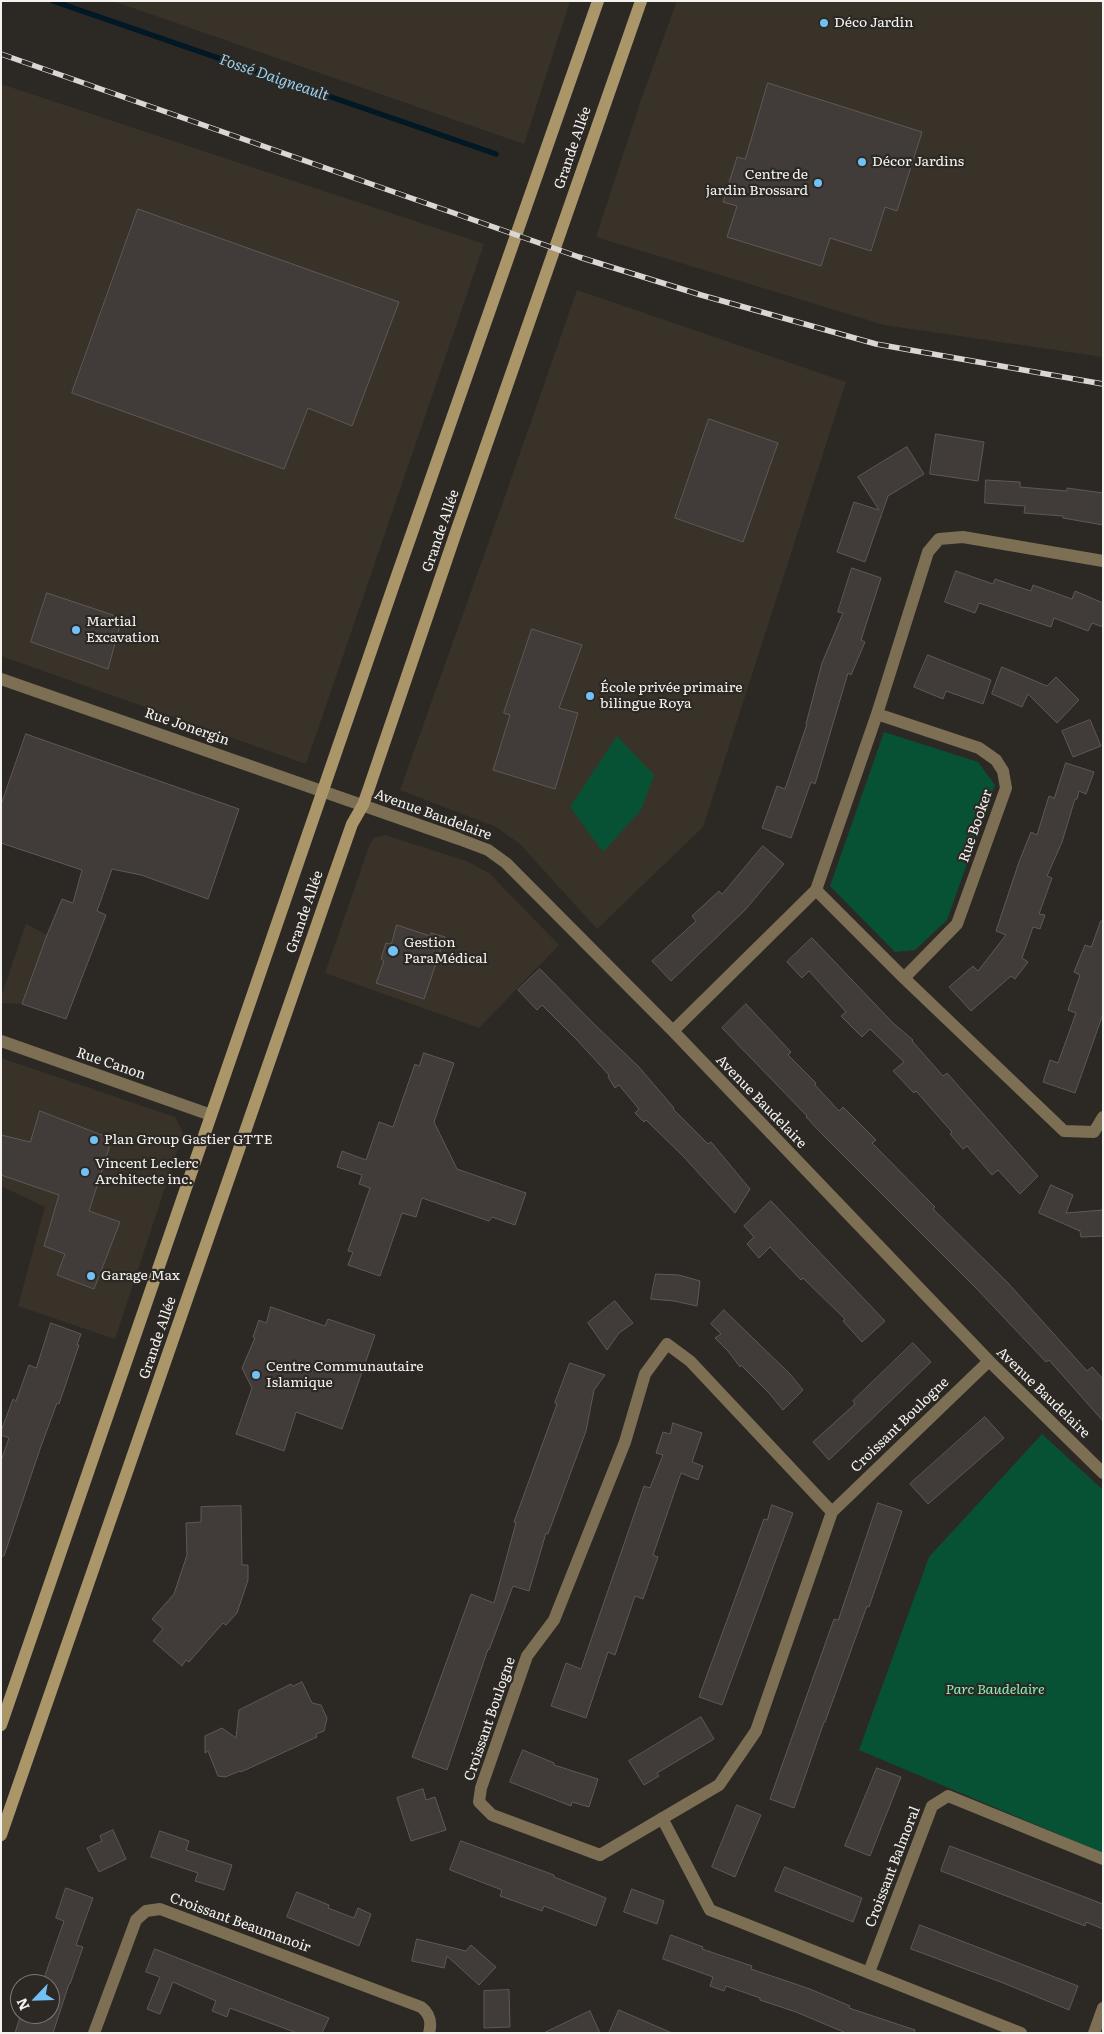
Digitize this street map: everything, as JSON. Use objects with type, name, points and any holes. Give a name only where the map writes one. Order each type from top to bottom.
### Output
[{"type":"main road","name":"Grande Allée","points":[[1,1724],[598,1]]},
{"type":"main road","name":"Grande Allée","points":[[1,1835],[4,1818],[352,824],[363,805],[641,1]]},
{"type":"street","points":[[673,1031],[816,890],[877,714],[928,552],[939,539],[964,536],[1103,561]]},
{"type":"street","name":"Rue Jonergin","points":[[1,678],[363,805]]},
{"type":"street","name":"Rue Booker","points":[[877,714],[979,748],[996,760],[1003,771],[1006,788],[958,924],[904,978]]},
{"type":"street","name":"Avenue Baudelaire","points":[[363,805],[478,846],[506,862],[673,1031],[989,1361],[1103,1472]]},
{"type":"street","points":[[816,890],[904,978],[1064,1132],[1094,1132],[1103,1117]]},
{"type":"street","name":"Rue Canon","points":[[1,1041],[211,1115]]},
{"type":"street","name":"Croissant Boulogne","points":[[832,1512],[690,1361],[667,1344],[645,1374],[625,1442],[554,1620],[527,1656],[481,1788],[479,1802],[492,1815],[600,1855],[719,1785],[756,1731],[832,1512],[989,1361]]},
{"type":"street","name":"Croissant Balmoral","points":[[869,1972],[932,1806],[948,1796],[1103,1859]]},
{"type":"street","points":[[662,1818],[710,1910],[1021,2033]]},
{"type":"street","name":"Croissant Beaumanoir","points":[[94,2033],[136,1920],[146,1911],[160,1909],[421,2007],[426,2010],[431,2021],[429,2033]]},
{"type":"street","points":[[1094,2033],[1103,2008]]},
{"type":"shaded area","points":[[113,1],[570,1],[524,144]]},
{"type":"shaded area","name":"Décor Jardins","points":[[677,1],[1103,1],[1103,357],[884,325],[596,237],[642,97]]},
{"type":"shaded area","points":[[1,84],[484,244],[306,764],[1,656]]},
{"type":"shaded area","points":[[577,290],[846,382],[703,827],[597,929],[520,844],[496,827],[400,790]]},
{"type":"shaded area","points":[[385,835],[466,861],[489,873],[559,945],[479,1028],[325,973],[370,844],[374,838]]},
{"type":"shaded area","points":[[26,924],[47,935],[93,950],[66,1019],[22,1004],[1,1003],[1,997]]},
{"type":"shaded area","points":[[1,1058],[175,1117],[183,1133],[115,1339],[18,1306],[45,1207],[1,1186]]},
{"type":"green space","points":[[884,732],[978,762],[995,785],[947,920],[915,950],[895,952],[830,886]]},
{"type":"green space","points":[[617,736],[654,775],[641,810],[603,852],[570,807]]},
{"type":"green space","name":"Parc Baudelaire","points":[[1042,1434],[1103,1490],[1103,1853],[859,1750],[929,1557]]},
{"type":"building","name":"Centre de jardin Brossard","points":[[768,83],[922,132],[897,211],[885,207],[871,251],[830,238],[821,266],[727,237],[737,206],[723,202],[737,157],[745,159]]},
{"type":"building","points":[[138,209],[399,302],[352,426],[308,408],[284,469],[72,393]]},
{"type":"building","points":[[709,419],[778,443],[743,542],[675,518]]},
{"type":"building","points":[[936,434],[984,442],[978,481],[930,474]]},
{"type":"building","points":[[907,447],[924,474],[888,496],[865,562],[837,552],[854,502],[879,510],[858,477]]},
{"type":"building","points":[[986,480],[1020,482],[1020,487],[1067,491],[1067,488],[1103,493],[1103,525],[1063,518],[1063,516],[1024,513],[1025,506],[985,503]]},
{"type":"building","points":[[852,568],[881,578],[861,640],[865,642],[851,675],[848,673],[815,784],[811,782],[791,838],[762,828],[777,786],[785,789],[807,724],[822,663],[843,613],[838,612]]},
{"type":"building","points":[[956,571],[993,584],[995,579],[1031,591],[1033,585],[1072,599],[1075,591],[1103,603],[1103,627],[1092,623],[1088,631],[1054,618],[1051,627],[979,603],[975,613],[945,602]]},
{"type":"building","name":"Martial Excavation","points":[[47,593],[122,618],[108,669],[31,642]]},
{"type":"building","points":[[532,629],[582,645],[559,708],[578,713],[555,789],[493,770],[510,715],[504,713]]},
{"type":"building","points":[[928,655],[991,680],[983,704],[946,691],[943,699],[914,687]]},
{"type":"building","points":[[1002,667],[1047,686],[1056,677],[1079,700],[1057,723],[1028,694],[1022,707],[992,694]]},
{"type":"building","points":[[1090,720],[1101,746],[1073,757],[1062,731]]},
{"type":"building","points":[[26,734],[239,809],[208,899],[141,875],[112,869],[97,911],[106,915],[66,1019],[22,1004],[62,899],[73,903],[82,870],[1,843],[1,805]]},
{"type":"building","points":[[1066,763],[1094,772],[1086,794],[1079,791],[1077,799],[1075,799],[1062,842],[1047,876],[1052,878],[1039,914],[1045,915],[1040,929],[1033,927],[1022,958],[1028,962],[1015,979],[1011,976],[971,1011],[949,987],[973,966],[978,971],[1006,935],[996,931],[1019,862],[1031,832],[1037,835],[1049,796],[1054,798]]},
{"type":"building","points":[[763,846],[784,864],[745,910],[671,981],[652,961],[696,921],[692,916],[719,891],[722,894]]},
{"type":"building","points":[[1101,921],[1103,921],[1103,1014],[1075,1093],[1043,1082],[1050,1060],[1058,1063],[1076,1013],[1068,1010],[1080,975],[1074,972],[1085,945],[1091,947]]},
{"type":"building","points":[[397,925],[430,936],[431,933],[445,937],[424,999],[376,983],[384,961],[381,959],[386,943],[391,944]]},
{"type":"building","points":[[812,938],[893,1023],[913,1040],[943,1076],[947,1073],[1038,1176],[1020,1194],[998,1170],[992,1175],[967,1146],[963,1149],[950,1134],[952,1132],[916,1091],[914,1093],[893,1071],[904,1062],[870,1029],[862,1037],[841,1016],[846,1012],[809,971],[802,978],[787,962]]},
{"type":"building","points":[[540,969],[638,1066],[673,1109],[708,1144],[711,1142],[750,1189],[735,1213],[683,1156],[646,1120],[644,1122],[635,1113],[639,1109],[619,1085],[615,1088],[608,1077],[609,1075],[578,1041],[542,1005],[537,1010],[518,990]]},
{"type":"building","points":[[746,1004],[791,1052],[788,1055],[816,1083],[815,1085],[839,1111],[843,1107],[876,1140],[872,1143],[935,1207],[933,1209],[1008,1283],[1087,1371],[1092,1367],[1103,1379],[1103,1421],[1049,1360],[1046,1362],[976,1288],[822,1134],[722,1028]]},
{"type":"building","points":[[424,1053],[454,1063],[434,1122],[457,1169],[526,1193],[515,1225],[492,1217],[489,1221],[422,1198],[416,1217],[402,1213],[380,1276],[348,1265],[353,1252],[348,1251],[370,1188],[359,1184],[362,1175],[337,1167],[342,1151],[366,1160],[379,1122],[393,1127],[415,1064],[419,1066]]},
{"type":"building","points":[[40,1111],[112,1139],[89,1211],[120,1222],[94,1289],[57,1275],[65,1254],[44,1246],[59,1195],[1,1175],[1,1135],[30,1142]]},
{"type":"building","points":[[1051,1185],[1073,1195],[1066,1213],[1103,1210],[1103,1236],[1081,1237],[1080,1231],[1039,1213]]},
{"type":"building","points":[[771,1201],[885,1321],[862,1342],[843,1321],[845,1319],[803,1278],[801,1280],[770,1247],[759,1258],[747,1244],[754,1237],[744,1226]]},
{"type":"building","points":[[656,1274],[679,1275],[700,1281],[697,1306],[651,1299]]},
{"type":"building","points":[[615,1301],[633,1323],[619,1333],[607,1350],[588,1323]]},
{"type":"building","points":[[271,1307],[325,1326],[328,1319],[375,1335],[342,1429],[296,1412],[284,1451],[236,1434],[252,1388],[242,1368],[255,1338],[253,1337],[259,1320],[266,1323]]},
{"type":"building","points":[[724,1310],[790,1374],[803,1390],[783,1410],[741,1365],[740,1367],[715,1338],[721,1334],[711,1324]]},
{"type":"building","points":[[51,1323],[81,1334],[77,1345],[79,1345],[59,1404],[57,1403],[40,1449],[4,1556],[1,1556],[1,1461],[9,1438],[1,1435],[1,1431],[13,1399],[16,1401],[29,1365],[36,1368]]},
{"type":"building","points":[[913,1343],[931,1362],[829,1460],[813,1442],[855,1404],[853,1401]]},
{"type":"building","points":[[570,1363],[605,1375],[594,1390],[586,1431],[548,1534],[546,1533],[529,1591],[513,1586],[488,1649],[447,1770],[412,1757],[471,1594],[494,1603],[516,1523],[514,1522]]},
{"type":"building","points":[[985,1417],[1004,1438],[928,1504],[910,1484]]},
{"type":"building","points":[[673,1423],[702,1433],[692,1462],[703,1466],[698,1480],[681,1473],[653,1555],[658,1557],[643,1599],[635,1596],[615,1655],[608,1652],[586,1718],[551,1706],[566,1663],[581,1669],[644,1486],[650,1488],[663,1455],[656,1453],[663,1432],[670,1434]]},
{"type":"building","points":[[878,1503],[902,1511],[869,1607],[867,1606],[794,1808],[770,1799],[834,1619],[838,1620]]},
{"type":"building","points":[[772,1505],[793,1513],[722,1705],[699,1697],[764,1519],[767,1520]]},
{"type":"building","points":[[241,1506],[242,1565],[248,1565],[248,1580],[237,1613],[226,1625],[223,1623],[189,1662],[186,1660],[182,1666],[153,1641],[163,1629],[152,1619],[174,1594],[187,1555],[186,1523],[201,1522],[201,1507]]},
{"type":"building","points":[[302,1682],[312,1703],[321,1705],[327,1718],[324,1731],[316,1734],[317,1737],[241,1772],[225,1777],[218,1776],[208,1751],[205,1753],[205,1736],[222,1728],[236,1738],[239,1710],[291,1684],[293,1686]]},
{"type":"building","points":[[701,1717],[714,1739],[657,1773],[659,1776],[644,1785],[629,1761]]},
{"type":"building","points":[[523,1750],[554,1763],[554,1765],[598,1779],[589,1807],[572,1802],[571,1806],[510,1782]]},
{"type":"building","points":[[877,1768],[901,1777],[870,1856],[845,1846]]},
{"type":"building","points":[[423,1789],[426,1800],[435,1797],[446,1830],[411,1841],[397,1798]]},
{"type":"building","points":[[737,1805],[761,1815],[735,1877],[712,1867]]},
{"type":"building","points":[[113,1830],[126,1859],[99,1872],[87,1848],[102,1841],[100,1836]]},
{"type":"building","points":[[160,1831],[189,1841],[186,1850],[232,1865],[224,1890],[195,1881],[198,1873],[151,1857]]},
{"type":"building","points":[[461,1841],[554,1875],[554,1877],[606,1898],[596,1926],[544,1906],[542,1911],[500,1896],[502,1890],[450,1870]]},
{"type":"building","points":[[950,1846],[1103,1904],[1103,1929],[1086,1922],[1085,1926],[941,1871]]},
{"type":"building","points":[[785,1867],[862,1898],[853,1922],[775,1891]]},
{"type":"building","points":[[66,1888],[93,1898],[76,1945],[83,1947],[60,2012],[60,1974],[45,1974],[64,1921],[56,1918]]},
{"type":"building","points":[[632,1889],[664,1901],[657,1924],[624,1912]]},
{"type":"building","points":[[297,1892],[329,1905],[328,1908],[354,1918],[358,1908],[371,1914],[359,1946],[287,1917]]},
{"type":"building","points":[[920,1925],[1078,1986],[1069,2010],[1006,1984],[911,1949]]},
{"type":"building","points":[[671,1935],[703,1947],[702,1949],[752,1966],[751,1969],[810,1989],[850,2006],[849,2008],[915,2030],[914,2033],[846,2033],[726,1986],[724,1991],[710,1986],[713,1977],[663,1959]]},
{"type":"building","points":[[417,1939],[466,1951],[471,1945],[496,1967],[479,1985],[447,1956],[444,1968],[412,1961]]},
{"type":"building","points":[[155,1949],[329,2018],[322,2033],[297,2033],[230,2008],[227,2017],[212,2011],[216,2001],[173,1982],[160,2014],[147,2009],[160,1977],[146,1972]]},
{"type":"building","points":[[509,1990],[510,2027],[484,2028],[484,1991]]},
{"type":"building","points":[[619,2010],[672,2033],[609,2033]]},
{"type":"building","points":[[590,2011],[600,2033],[544,2033]]},
{"type":"building","points":[[18,2024],[56,2024],[53,2033],[15,2033]]},
{"type":"waterway","name":"Fossé Daigneault","points":[[53,1],[496,154]]},
{"type":"railway","points":[[1,54],[579,257],[701,295],[876,344],[1103,384]]},
{"type":"place","name":"Déco Jardin","points":[[824,23]]},
{"type":"place","name":"Décor Jardins","points":[[862,162]]},
{"type":"place","name":"Centre de jardin Brossard","points":[[818,183]]},
{"type":"place","name":"Martial Excavation","points":[[76,630]]},
{"type":"place","name":"École privée primaire bilingue Roya","points":[[590,696]]},
{"type":"place","name":"Gestion ParaMédical","points":[[393,951]]},
{"type":"place","name":"Plan Group Gastier GTTE","points":[[94,1140]]},
{"type":"place","name":"Vincent Leclerc Architecte inc.","points":[[85,1172]]},
{"type":"place","name":"Garage Max","points":[[91,1276]]},
{"type":"place","name":"Centre Communautaire Islamique","points":[[256,1375]]}]
